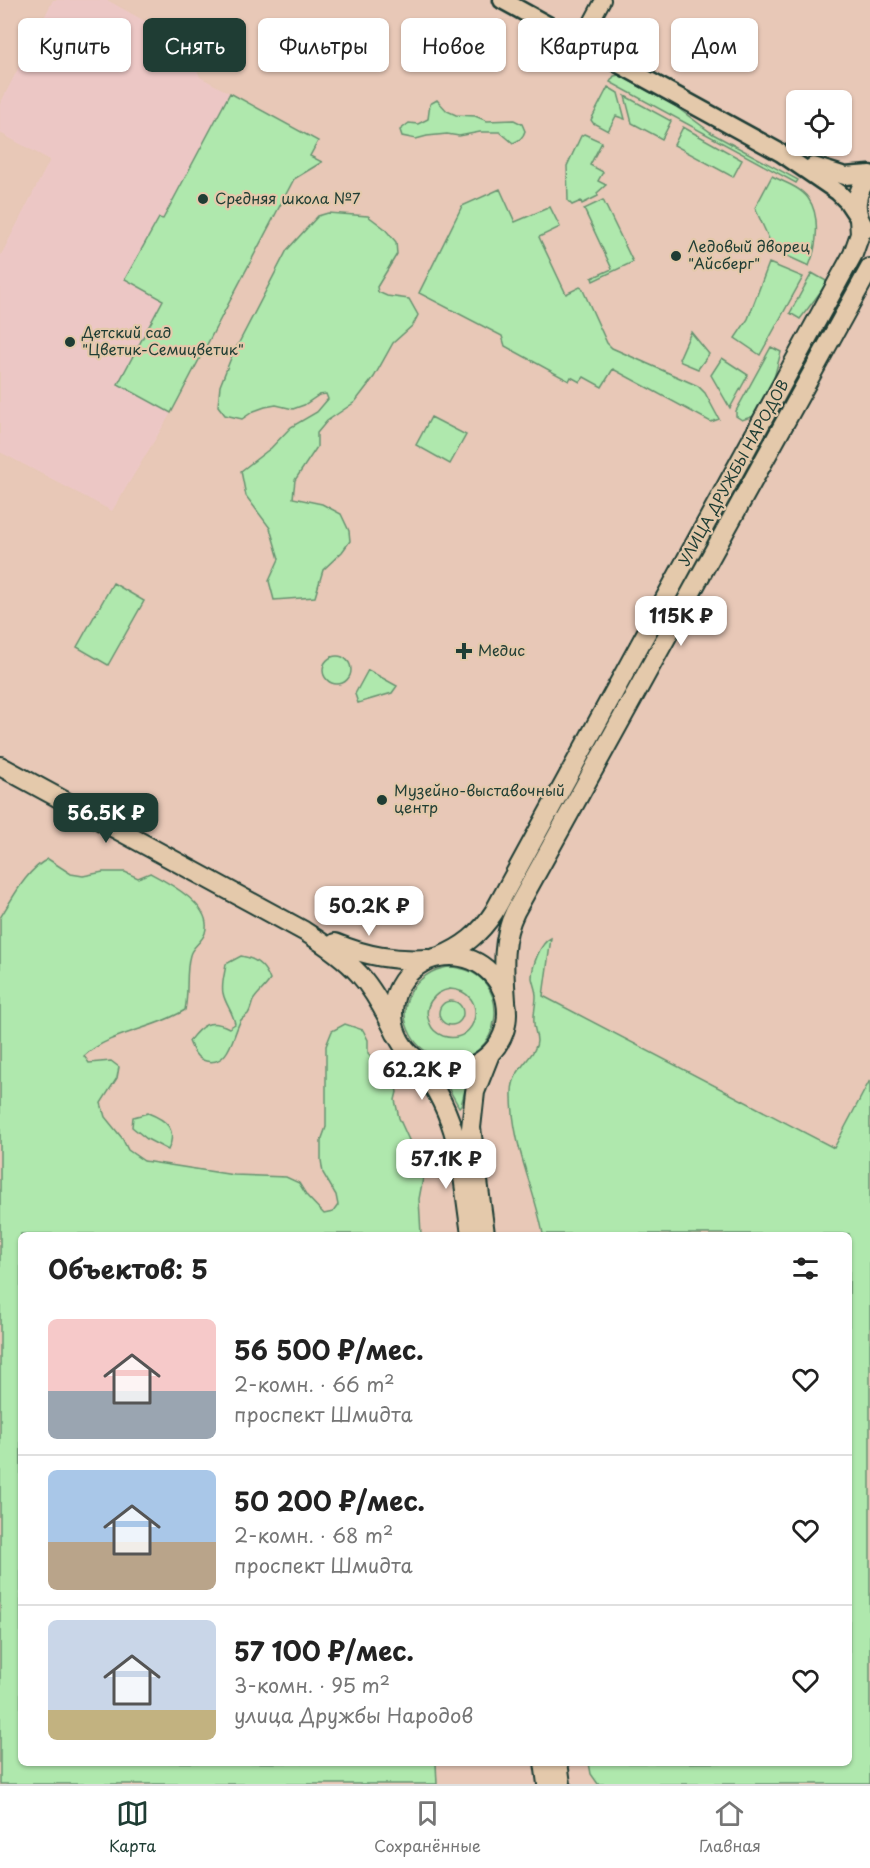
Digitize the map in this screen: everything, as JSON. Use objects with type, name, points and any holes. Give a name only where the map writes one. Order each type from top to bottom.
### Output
[{"type":"main road","name":"УЛИЦА ДРУЖБЫ НАРОДОВ","points":[[436,957],[471,940],[494,912],[853,254],[860,234],[856,206],[858,194],[870,175]]},
{"type":"main road","points":[[859,219],[870,234]]},
{"type":"main road","name":"УЛИЦА ДРУЖБЫ НАРОДОВ","points":[[506,1000],[505,943],[507,930],[515,912],[870,268]]},
{"type":"main road","points":[[0,766],[304,931],[340,954],[364,978],[381,1002],[406,1051],[436,1088],[455,1131],[471,1232]]},
{"type":"main road","points":[[304,931],[376,957],[405,960],[464,957],[481,965],[495,978],[506,1000],[507,1013],[504,1032],[491,1053],[475,1092],[471,1128],[485,1232]]},
{"type":"main road","points":[[396,1035],[392,1010],[396,991],[411,970],[436,957]]},
{"type":"main road","points":[[406,1051],[421,1063],[445,1070],[470,1067],[491,1053]]},
{"type":"main road","points":[[545,1766],[547,1784]]},
{"type":"main road","points":[[559,1766],[561,1784]]},
{"type":"street","points":[[502,0],[535,18]]},
{"type":"street","points":[[593,18],[603,0]]},
{"type":"street","points":[[633,72],[781,153],[838,192],[859,219]]},
{"type":"street","points":[[781,153],[837,175],[870,175]]},
{"type":"shaded area","points":[[53,0],[107,0],[143,20],[143,72],[198,72],[200,77],[318,141],[310,156],[322,162],[294,179],[171,413],[112,511],[0,452],[0,257],[50,160],[0,133],[0,104],[18,69],[18,72],[131,72],[131,18],[44,18]]},
{"type":"green space","points":[[619,75],[675,106],[713,134],[798,180],[796,183],[610,82],[614,76]]},
{"type":"green space","points":[[608,87],[618,93],[625,119],[616,116],[608,131],[591,120]]},
{"type":"green space","points":[[230,93],[318,141],[310,156],[322,162],[294,179],[171,413],[118,384],[163,300],[125,279],[159,218],[163,219]]},
{"type":"green space","points":[[625,96],[671,121],[662,139],[632,123]]},
{"type":"green space","points":[[437,100],[447,111],[456,115],[475,116],[487,121],[514,120],[522,124],[525,131],[520,139],[513,143],[500,132],[480,132],[459,136],[447,134],[416,139],[402,136],[400,130],[409,123],[418,124],[428,119],[430,104]]},
{"type":"green space","points":[[683,127],[742,160],[733,177],[674,145]]},
{"type":"green space","points":[[584,134],[602,142],[590,165],[603,172],[598,181],[606,185],[597,193],[598,196],[582,204],[581,201],[572,205],[568,201],[567,166]]},
{"type":"green space","points":[[772,176],[801,191],[812,205],[816,232],[809,266],[774,250],[755,208]]},
{"type":"green space","points":[[500,189],[515,222],[550,207],[560,227],[539,237],[566,294],[582,288],[607,343],[612,348],[698,386],[705,393],[719,419],[711,422],[613,369],[602,387],[584,377],[580,382],[571,377],[569,381],[505,346],[502,336],[419,293],[462,206]]},
{"type":"green space","points":[[603,200],[633,262],[593,281],[592,278],[612,269],[584,209]]},
{"type":"green space","points":[[328,213],[368,216],[384,228],[396,242],[397,254],[377,287],[378,292],[387,296],[409,299],[418,315],[413,325],[393,343],[374,377],[355,402],[327,421],[317,433],[317,447],[295,480],[293,498],[322,504],[341,514],[349,531],[350,541],[323,570],[315,597],[274,600],[269,581],[279,559],[270,528],[246,496],[241,471],[271,448],[291,427],[317,412],[328,399],[326,394],[319,395],[293,409],[276,405],[265,407],[242,419],[225,415],[218,406],[220,386],[231,358],[287,250],[318,216]]},
{"type":"green space","points":[[769,263],[803,277],[760,355],[735,338],[748,319]]},
{"type":"green space","points":[[812,273],[828,282],[800,319],[790,313]]},
{"type":"green space","points":[[691,332],[709,354],[698,369],[679,359]]},
{"type":"green space","points":[[771,347],[781,352],[774,378],[754,416],[742,420],[736,416],[736,411]]},
{"type":"green space","points":[[722,358],[748,375],[730,408],[711,375]]},
{"type":"green space","points":[[431,417],[466,435],[450,464],[416,445]]},
{"type":"green space","points":[[113,583],[144,601],[108,665],[77,647]]},
{"type":"green space","points":[[337,656],[347,660],[351,670],[347,680],[337,684],[327,680],[323,670],[327,660]]},
{"type":"green space","points":[[368,670],[397,686],[392,693],[358,703],[355,694]]},
{"type":"green space","points":[[48,859],[71,874],[83,876],[103,872],[125,872],[138,878],[150,873],[178,889],[197,905],[206,923],[204,936],[190,955],[185,1010],[173,1017],[107,1041],[84,1056],[89,1063],[111,1061],[119,1067],[117,1078],[101,1103],[105,1117],[122,1138],[128,1150],[144,1161],[234,1175],[286,1177],[299,1183],[307,1196],[324,1214],[333,1212],[338,1205],[336,1195],[323,1173],[321,1160],[321,1141],[326,1127],[326,1046],[332,1031],[345,1024],[363,1030],[368,1040],[368,1053],[395,1083],[397,1092],[395,1100],[399,1118],[409,1140],[422,1151],[426,1162],[419,1199],[421,1232],[18,1232],[18,1766],[436,1766],[437,1784],[0,1784],[0,918],[15,893],[40,864]]},
{"type":"green space","points":[[551,938],[543,996],[834,1148],[870,1080],[870,1784],[598,1784],[591,1774],[590,1766],[852,1766],[852,1232],[543,1232],[515,1129],[512,1092],[516,1076],[536,1047],[534,1020],[536,992],[532,973],[540,950]]},
{"type":"green space","points":[[241,956],[259,964],[270,980],[254,999],[248,1014],[241,1020],[226,1054],[214,1061],[203,1060],[195,1053],[189,1041],[206,1025],[216,1024],[229,1028],[235,1024],[224,997],[223,982],[226,964]]},
{"type":"green space","points":[[448,967],[471,972],[486,984],[494,1000],[495,1018],[489,1036],[478,1050],[462,1058],[440,1057],[427,1052],[413,1039],[406,1024],[405,1012],[411,992],[417,983],[436,970]],"holes":[[[450,989],[463,992],[471,999],[475,1008],[475,1017],[471,1026],[464,1034],[455,1037],[443,1036],[435,1032],[427,1012],[431,1001],[439,993]]]},
{"type":"green space","points":[[451,1001],[459,1005],[463,1013],[459,1021],[451,1025],[443,1021],[439,1013],[443,1005]]},
{"type":"green space","points":[[465,1077],[468,1080],[459,1107],[444,1080]]},
{"type":"green space","points":[[148,1113],[165,1122],[171,1131],[171,1143],[168,1150],[147,1139],[132,1127],[133,1117]]},
{"type":"place","name":"Средняя школа №7","points":[[203,199]]},
{"type":"place","name":"Ледовый дворец \"Айсберг\"","points":[[676,256]]},
{"type":"place","name":"Детский сад \"Цветик-Семицветик\"","points":[[70,342]]},
{"type":"place","name":"Медис","points":[[464,651]]},
{"type":"place","name":"Музейно-выставочный центр","points":[[382,800]]}]
